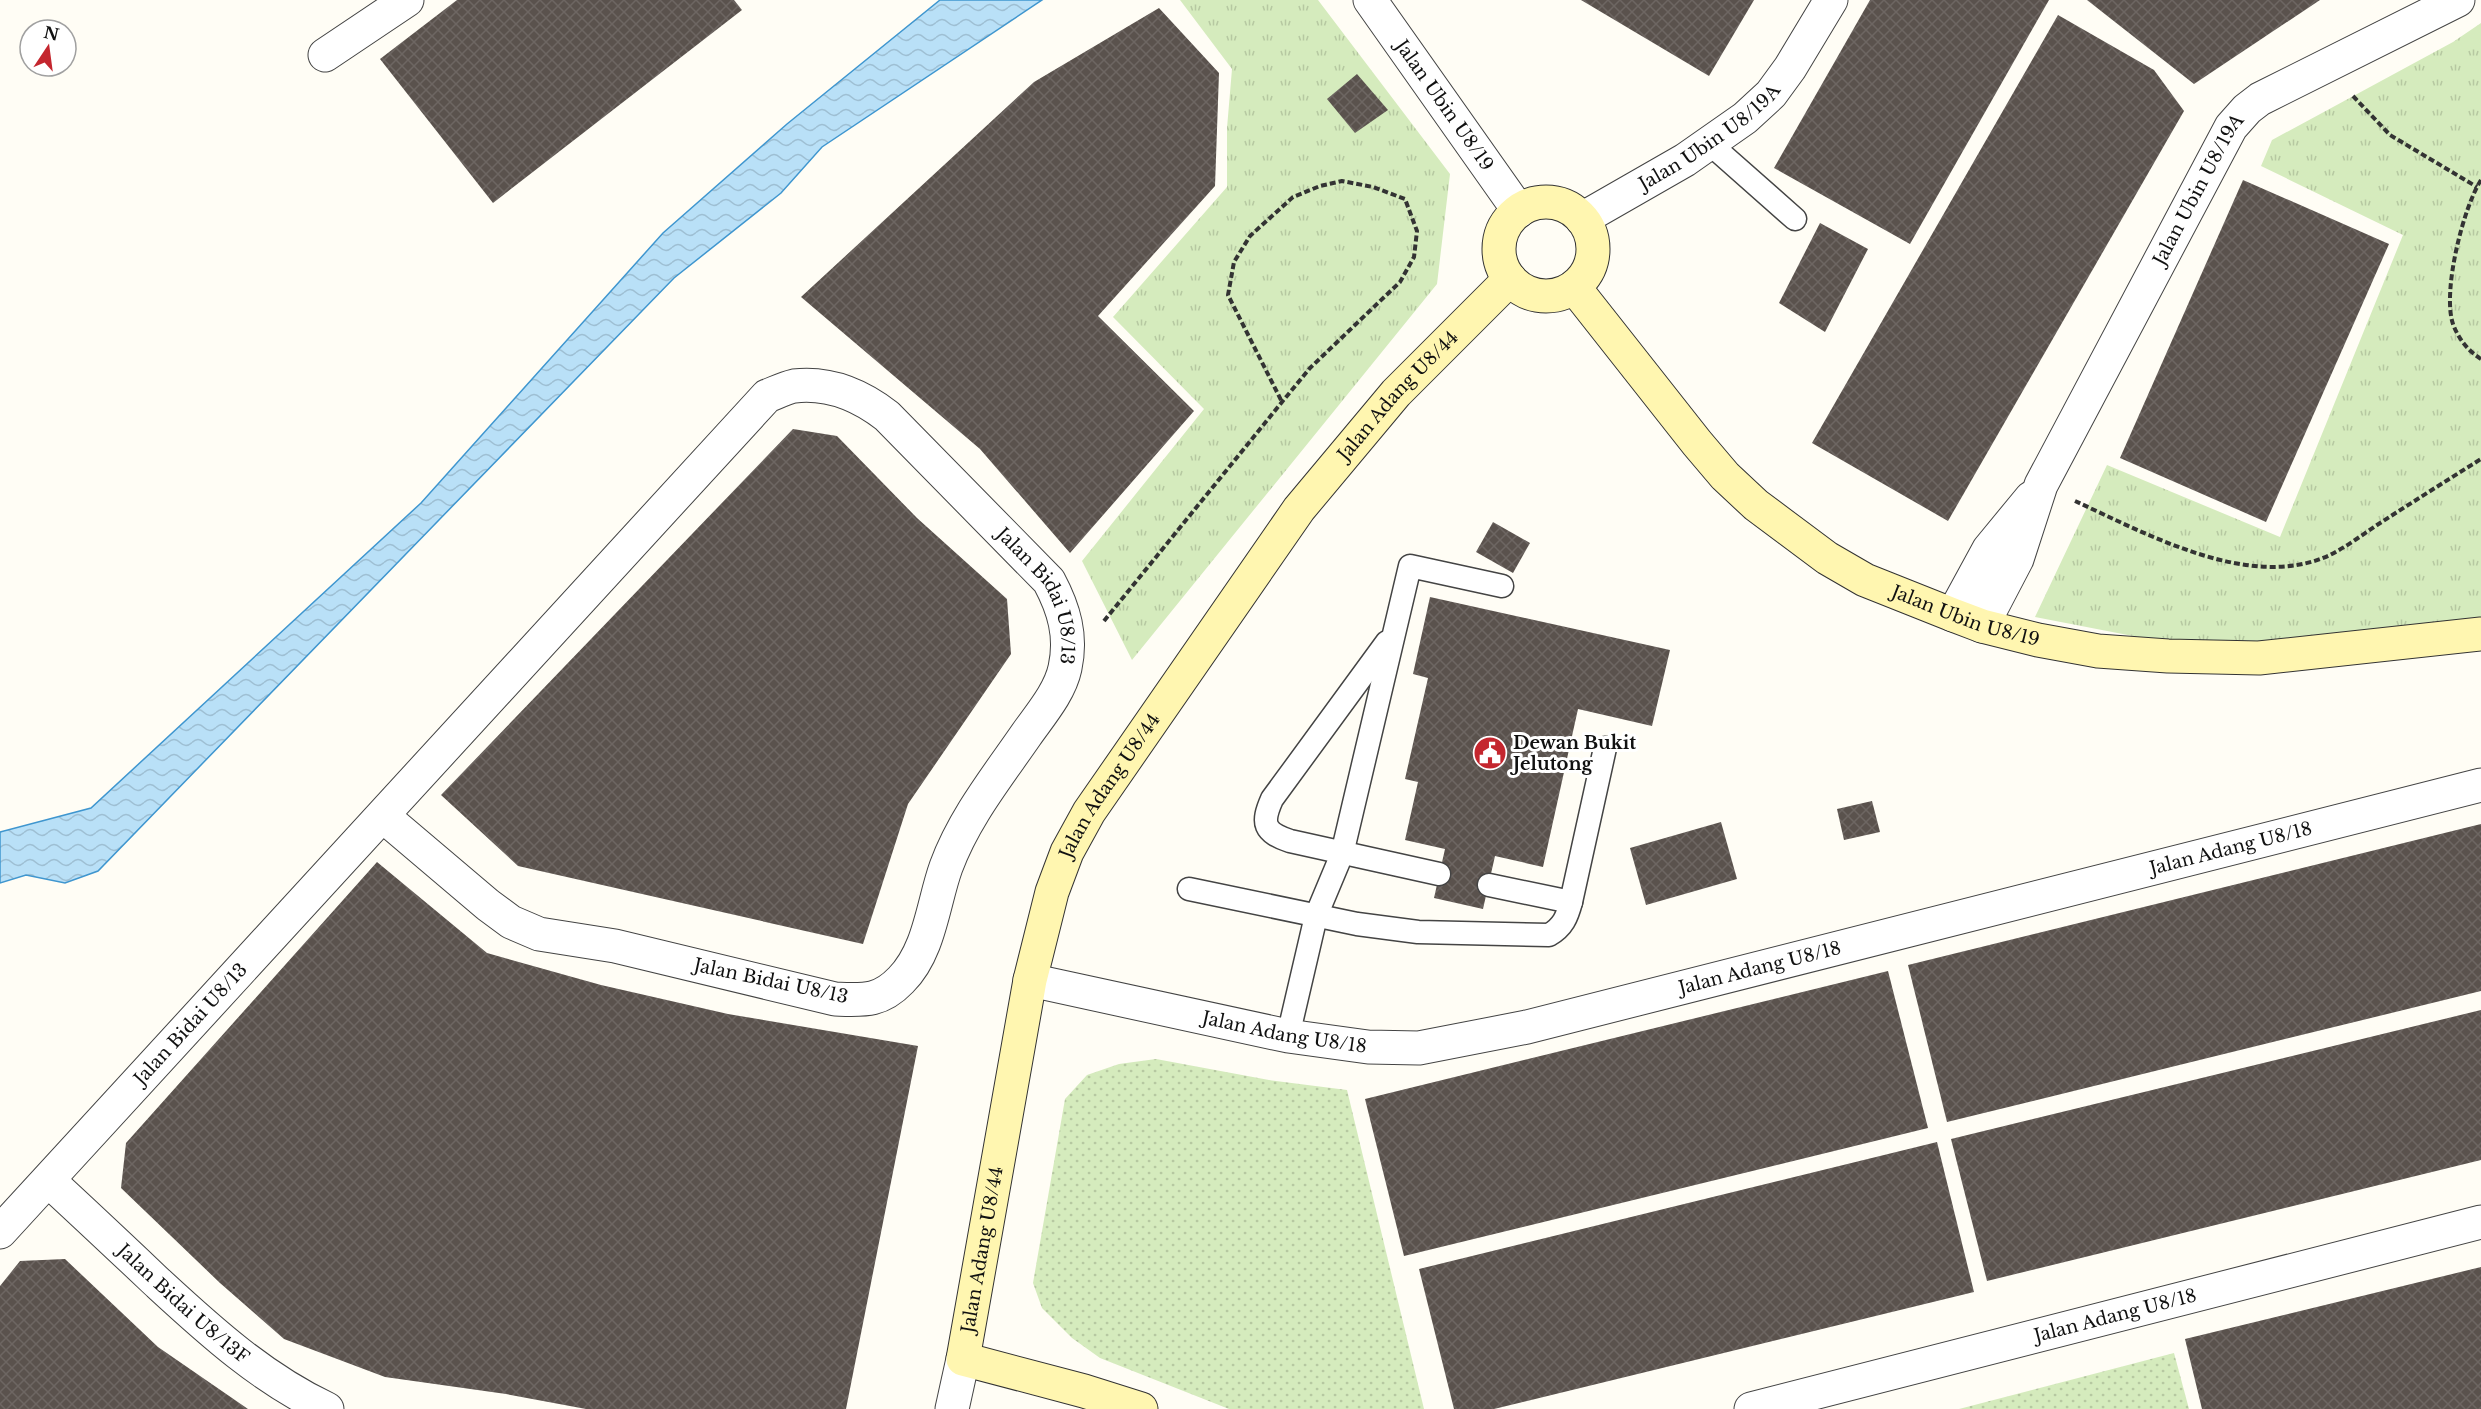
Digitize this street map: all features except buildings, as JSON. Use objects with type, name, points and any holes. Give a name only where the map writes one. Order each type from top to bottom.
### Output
[{"type":"street","points":[[326,55],[407,0]]},
{"type":"street","name":"Jalan Ubin U8/19","points":[[1370,0],[1520,211]]},
{"type":"street","name":"Jalan Ubin U8/19A","points":[[1582,219],[1685,160],[1745,118],[1771,94],[1790,68],[1831,0]]},
{"type":"street","name":"Jalan Ubin U8/19A","points":[[1967,620],[2017,559],[2041,485],[2231,127],[2247,109],[2260,99],[2458,0]]},
{"type":"street","points":[[1538,203],[1558,204],[1567,207],[1582,219],[1591,236],[1593,255],[1587,273],[1574,287],[1558,294],[1541,296],[1524,290],[1510,279],[1500,260],[1499,249],[1505,227],[1520,211],[1538,203]]},
{"type":"street","name":"Jalan Adang U8/44","points":[[952,1409],[963,1359],[1030,980],[1052,892],[1067,852],[1089,812],[1299,509],[1396,393],[1510,279]]},
{"type":"street","name":"Jalan Ubin U8/19","points":[[1574,287],[1697,443],[1725,476],[1756,505],[1827,558],[1864,580],[1967,620],[2038,640],[2098,651],[2168,656],[2259,658],[2481,634]]},
{"type":"street","name":"Jalan Bidai U8/13","points":[[0,1232],[766,396],[792,387],[813,386],[854,394],[870,402],[887,416],[1049,581],[1066,618],[1068,641],[1065,669],[1055,692],[977,806],[946,866],[918,953],[903,978],[885,994],[865,1000],[835,999],[615,946],[539,934],[511,922],[488,905],[383,816]]},
{"type":"street","name":"Jalan Adang U8/18","points":[[1030,980],[1288,1036],[1368,1047],[1419,1048],[1468,1040],[2481,785]]},
{"type":"street","name":"Jalan Bidai U8/13F","points":[[49,1181],[208,1329],[262,1372],[304,1398],[327,1409]]},
{"type":"street","name":"Jalan Adang U8/18","points":[[1751,1409],[2481,1222]]},
{"type":"street","points":[[963,1359],[1084,1391],[1141,1409]]},
{"type":"lane","points":[[1709,143],[1795,219]]},
{"type":"lane","points":[[1288,1036],[1316,916],[1342,854],[1410,566],[1502,586]]},
{"type":"lane","points":[[1393,633],[1272,799],[1265,814],[1266,826],[1274,835],[1342,854],[1439,874]]},
{"type":"lane","points":[[1189,889],[1316,916],[1418,932],[1549,935],[1559,929],[1566,919],[1572,902],[1605,748]]},
{"type":"lane","points":[[1489,885],[1572,902]]},
{"type":"path","points":[[2353,96],[2390,135],[2477,187]]},
{"type":"path","points":[[2481,180],[2455,257],[2450,284],[2452,323],[2469,351],[2481,359]]},
{"type":"path","points":[[1102,623],[1310,368],[1400,282],[1414,257],[1416,231],[1405,199],[1373,187],[1342,181],[1320,186],[1293,197],[1250,236],[1234,262],[1228,295],[1282,402]]},
{"type":"path","points":[[2041,485],[2152,537],[2225,561],[2256,566],[2295,565],[2330,555],[2481,459]]},
{"type":"green space","points":[[1180,0],[1318,0],[1450,174],[1437,284],[1132,660],[1082,561],[1204,409],[1113,317],[1227,187],[1227,128],[1232,69]]},
{"type":"green space","points":[[2481,23],[2481,624],[2261,644],[2174,644],[2035,617],[2107,465],[2280,537],[2403,235],[2261,166],[2272,140],[2453,42]]},
{"type":"green space","points":[[1156,1059],[1269,1080],[1347,1090],[1424,1409],[1229,1409],[1100,1358],[1072,1338],[1042,1308],[1033,1283],[1065,1099],[1087,1075],[1119,1064]]},
{"type":"green space","points":[[2174,1353],[2189,1409],[1959,1409]]},
{"type":"water","points":[[940,0],[1042,0],[822,147],[781,193],[674,278],[98,871],[65,883],[26,875],[0,883],[0,832],[91,808],[421,503],[663,233],[787,124]]},
{"type":"place","name":"Dewan Bukit Jelutong","points":[[1490,753]]}]
